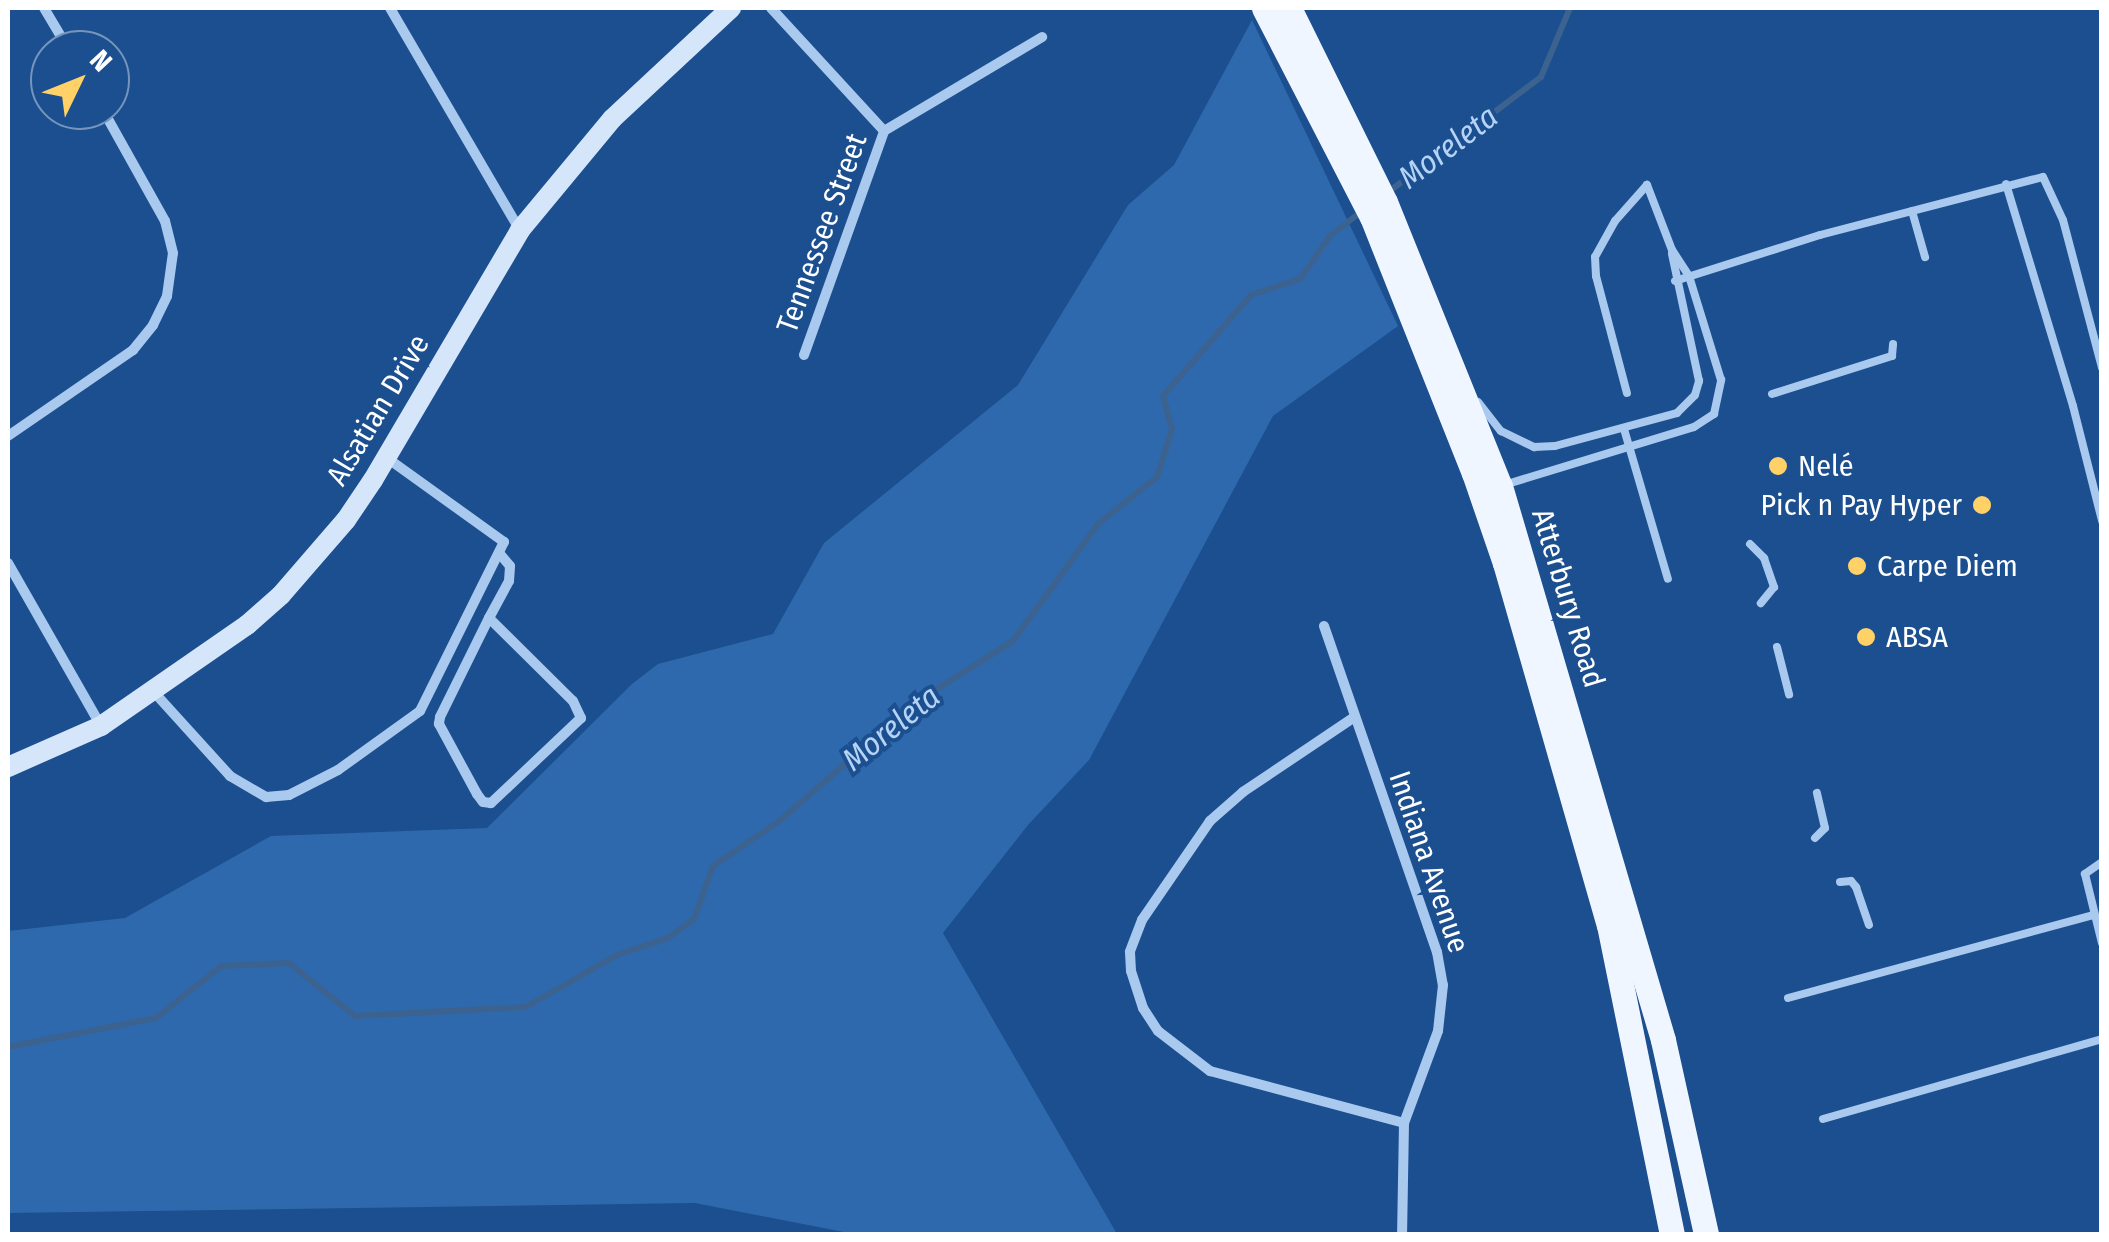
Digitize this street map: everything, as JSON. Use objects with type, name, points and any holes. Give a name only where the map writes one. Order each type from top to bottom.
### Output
[{"type":"main road","name":"Atterbury Road","points":[[1264,8],[1345,144]]},
{"type":"main road","name":"Atterbury Road","points":[[1290,8],[1345,144],[1399,258],[1490,489],[1663,1040],[1706,1234]]},
{"type":"main road","name":"Atterbury Road","points":[[1490,489],[1610,925],[1672,1234]]},
{"type":"street","points":[[44,8],[57,30]]},
{"type":"street","points":[[390,8],[520,230]]},
{"type":"street","name":"Alsatian Drive","points":[[8,768],[101,726],[247,625],[281,596],[346,520],[387,458],[520,230],[612,119],[731,8]]},
{"type":"street","points":[[771,8],[884,131]]},
{"type":"street","name":"Tennessee Street","points":[[804,355],[884,131],[1042,37]]},
{"type":"street","points":[[8,436],[133,350],[153,326],[167,296],[173,253],[165,221],[114,130]]},
{"type":"street","points":[[154,690],[241,785],[266,797],[289,795],[338,770],[420,711],[500,554],[501,537],[387,458]]},
{"type":"street","points":[[489,618],[574,701],[581,718],[491,803],[483,802],[439,724],[489,618],[509,582],[510,566],[500,554]]},
{"type":"street","points":[[8,563],[101,726]]},
{"type":"street","name":"Indiana Avenue","points":[[1324,626],[1431,935],[1443,985],[1438,1031],[1404,1123],[1402,1234]]},
{"type":"street","points":[[1353,718],[1243,792],[1210,821],[1142,920],[1130,952],[1131,972],[1143,1008],[1158,1031],[1210,1071],[1404,1123]]},
{"type":"lane","points":[[1675,282],[2032,176],[2049,183],[2102,368]]},
{"type":"lane","points":[[2006,184],[2073,406],[2102,521]]},
{"type":"lane","points":[[1490,489],[1702,423],[1718,405],[1722,380],[1689,276],[1672,250],[1647,185],[1615,221],[1596,256],[1596,276],[1627,392]]},
{"type":"lane","points":[[1912,211],[1924,256]]},
{"type":"lane","points":[[1450,384],[1468,386],[1501,431],[1534,447],[1624,429],[1677,413],[1698,387],[1675,282],[1672,250]]},
{"type":"lane","points":[[1772,394],[1892,356],[1893,344]]},
{"type":"lane","points":[[1624,429],[1668,579]]},
{"type":"lane","points":[[1750,544],[1764,558],[1774,587],[1761,603]]},
{"type":"lane","points":[[1777,647],[1789,694]]},
{"type":"lane","points":[[1815,838],[1825,828],[1816,793]]},
{"type":"lane","points":[[2102,862],[2085,874],[2102,943]]},
{"type":"lane","points":[[1840,882],[1850,881],[1856,886],[1869,925]]},
{"type":"lane","points":[[1788,998],[2094,915]]},
{"type":"lane","points":[[1822,1119],[2102,1039]]},
{"type":"shaded area","points":[[1252,20],[1398,326],[1273,416],[1089,760],[1028,825],[943,933],[1117,1234],[854,1234],[695,1203],[8,1213],[8,931],[125,918],[271,836],[487,828],[632,684],[658,664],[773,634],[824,543],[1018,385],[1128,205],[1174,165]]},
{"type":"waterway","name":"Moreleta","points":[[1387,193],[1541,77],[1570,8]]},
{"type":"waterway","name":"Moreleta","points":[[8,1047],[156,1018],[221,966],[289,963],[355,1016],[526,1007],[617,955],[668,938],[694,919],[713,866],[778,822],[918,701],[1013,641],[1098,524],[1157,477],[1172,429],[1163,396],[1251,295],[1300,279],[1330,236],[1361,212]]},
{"type":"place","name":"Nelé","points":[[1778,466]]},
{"type":"place","name":"Pick n Pay Hyper","points":[[1982,505]]},
{"type":"place","name":"Carpe Diem","points":[[1857,566]]},
{"type":"place","name":"ABSA","points":[[1866,637]]}]
